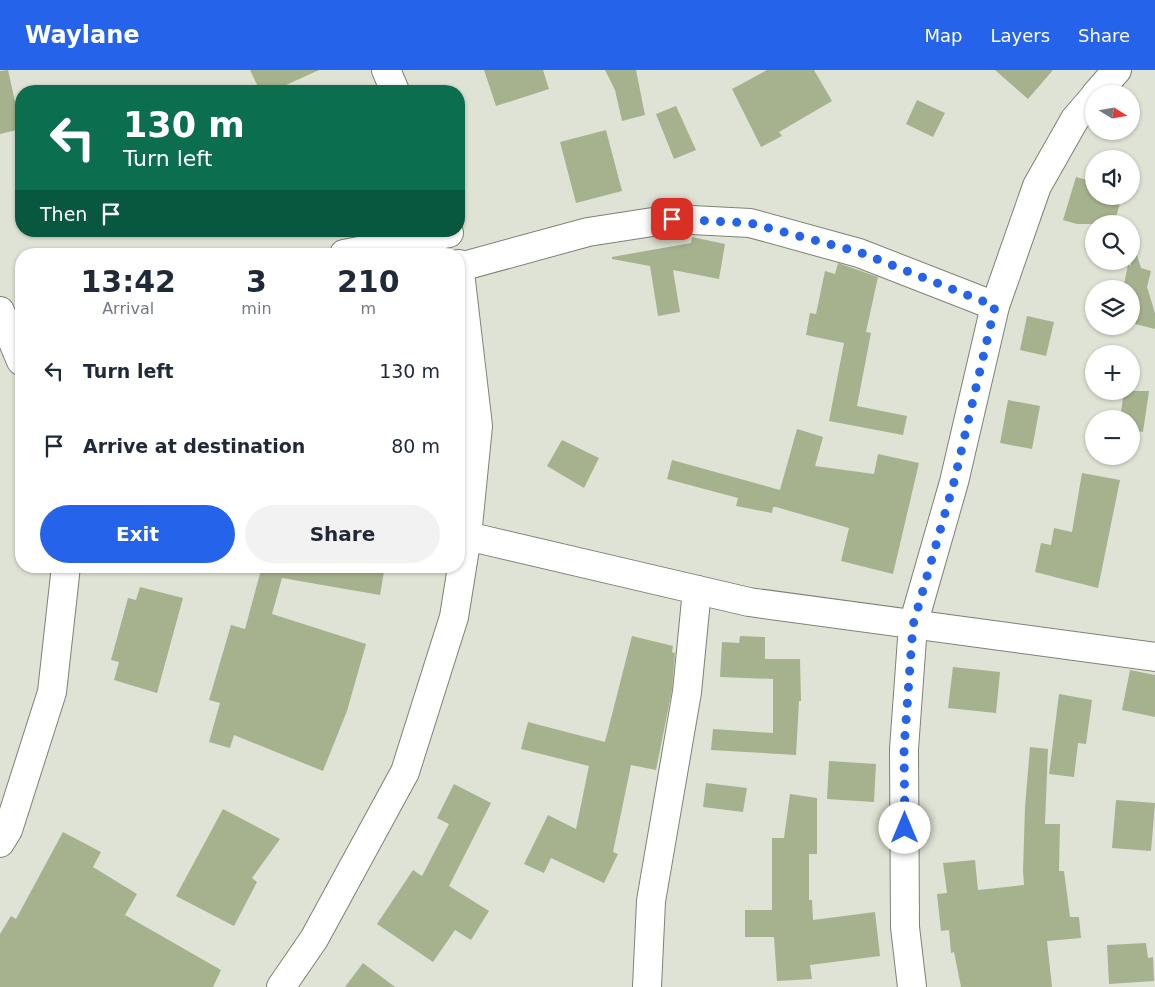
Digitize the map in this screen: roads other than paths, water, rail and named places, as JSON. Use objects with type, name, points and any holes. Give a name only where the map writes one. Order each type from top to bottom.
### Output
[{"type":"street","points":[[386,70],[392,85]]},
{"type":"street","points":[[1104,85],[1117,70]]},
{"type":"street","points":[[912,987],[905,927],[904,749],[913,625],[954,482],[995,306],[1037,186],[1074,119],[1085,107]]},
{"type":"street","points":[[465,249],[663,221],[750,223],[859,252],[995,306]]},
{"type":"street","points":[[9,316],[15,338]]},
{"type":"street","points":[[465,331],[478,426],[465,548]]},
{"type":"street","points":[[467,536],[749,602],[1155,657]]},
{"type":"street","points":[[0,843],[8,830],[52,692],[65,573]]},
{"type":"street","points":[[281,987],[314,939],[405,772],[454,617],[461,573]]},
{"type":"street","points":[[647,987],[651,901],[687,692],[697,590]]}]
